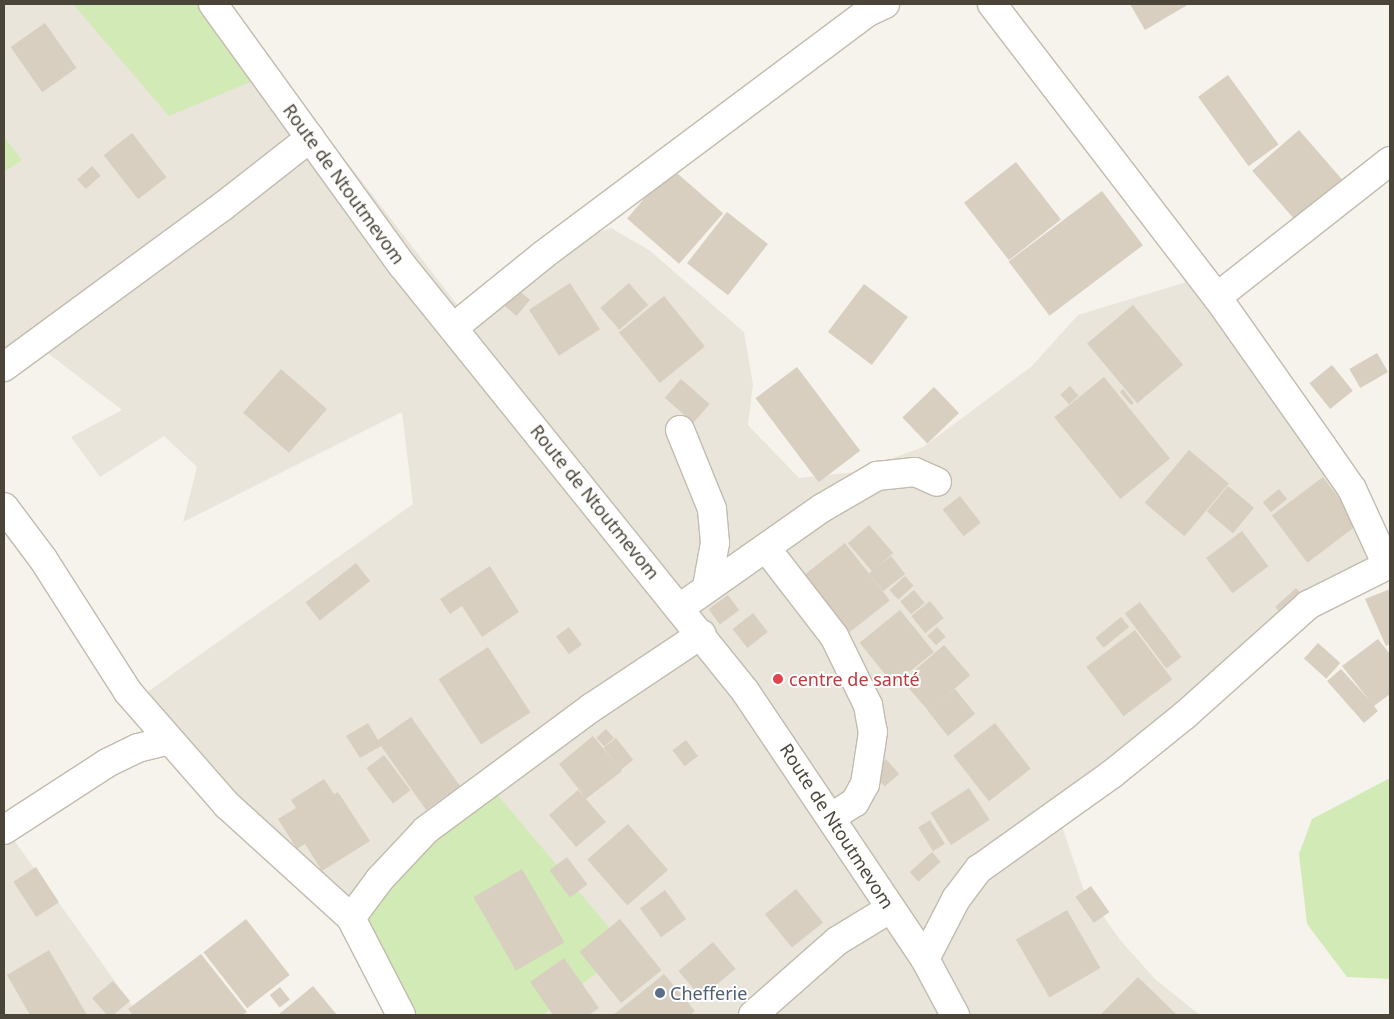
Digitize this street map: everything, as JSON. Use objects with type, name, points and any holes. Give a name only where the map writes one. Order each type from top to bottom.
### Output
[{"type":"street","name":"Route de Ntoutmevom","points":[[213,4],[310,138],[453,328],[702,634],[832,817],[925,958],[955,1015]]},
{"type":"street","points":[[453,328],[543,255],[868,12],[885,4]]},
{"type":"street","points":[[925,958],[956,899],[979,869],[1112,774],[1185,715],[1308,605],[1389,565],[1352,489],[1217,297],[992,4]]},
{"type":"street","points":[[4,366],[310,138]]},
{"type":"street","points":[[1217,297],[1390,161]]},
{"type":"street","points":[[680,430],[712,509],[715,543],[707,587]]},
{"type":"street","points":[[681,607],[822,508],[877,476],[916,472],[936,482]]},
{"type":"street","points":[[4,507],[43,559],[128,692],[228,805],[351,918],[401,1015]]},
{"type":"street","points":[[766,548],[834,636],[868,705],[873,732],[871,764],[865,784],[855,802],[832,817]]},
{"type":"street","points":[[351,918],[380,879],[426,830],[591,708],[702,634]]},
{"type":"street","points":[[4,830],[107,764],[138,748],[169,740]]},
{"type":"street","points":[[753,1015],[838,941],[891,908]]},
{"type":"shaded area","points":[[4,4],[225,4],[462,311],[539,252],[611,228],[649,250],[744,332],[753,384],[748,425],[799,478],[855,472],[923,447],[1032,366],[1078,315],[1206,276],[1388,561],[1055,806],[1083,888],[1121,941],[1156,980],[1200,1015],[543,1015],[627,949],[365,920],[277,868],[143,695],[413,504],[402,412],[183,522],[197,467],[164,436],[100,477],[71,437],[122,410],[36,344],[4,364]]},
{"type":"shaded area","points":[[4,826],[139,1015],[4,1015]]},
{"type":"green space","points":[[73,4],[224,4],[276,71],[169,116]]},
{"type":"green space","points":[[4,137],[22,160],[4,172]]},
{"type":"green space","points":[[1390,778],[1390,979],[1347,977],[1307,924],[1299,854],[1312,819]]},
{"type":"green space","points":[[485,780],[627,949],[543,1015],[395,1015],[364,953],[366,901]]},
{"type":"building","points":[[1130,4],[1189,4],[1145,30]]},
{"type":"building","points":[[45,23],[77,68],[42,92],[11,47]]},
{"type":"building","points":[[1228,75],[1279,145],[1249,166],[1198,97]]},
{"type":"building","points":[[1299,130],[1342,180],[1296,220],[1252,171]]},
{"type":"building","points":[[132,133],[166,177],[138,199],[104,155]]},
{"type":"building","points":[[1016,162],[1061,220],[1009,260],[964,203]]},
{"type":"building","points":[[92,166],[101,176],[86,189],[77,179]]},
{"type":"building","points":[[671,168],[723,213],[679,264],[627,219]]},
{"type":"building","points":[[1102,191],[1143,245],[1049,316],[1009,261]]},
{"type":"building","points":[[727,212],[768,244],[728,295],[687,263]]},
{"type":"building","points":[[570,283],[600,329],[559,356],[529,310]]},
{"type":"building","points":[[629,283],[648,305],[619,330],[600,308]]},
{"type":"building","points":[[864,284],[908,317],[872,365],[828,332]]},
{"type":"building","points":[[517,289],[530,300],[517,316],[504,305]]},
{"type":"building","points":[[664,296],[705,347],[660,383],[619,333]]},
{"type":"building","points":[[1133,305],[1183,365],[1137,403],[1087,344]]},
{"type":"building","points":[[1377,353],[1388,372],[1360,388],[1349,369]]},
{"type":"building","points":[[1332,365],[1353,391],[1330,409],[1309,383]]},
{"type":"building","points":[[797,367],[860,451],[819,482],[755,398]]},
{"type":"building","points":[[281,369],[327,409],[289,453],[243,413]]},
{"type":"building","points":[[1104,377],[1170,459],[1120,499],[1054,417]]},
{"type":"building","points":[[681,379],[710,404],[693,423],[665,398]]},
{"type":"building","points":[[1070,386],[1079,396],[1069,404],[1060,395]]},
{"type":"building","points":[[934,387],[959,413],[927,443],[902,418]]},
{"type":"building","points":[[1123,389],[1134,403],[1131,405],[1120,392]]},
{"type":"building","points":[[1189,450],[1229,483],[1184,536],[1145,503]]},
{"type":"building","points":[[1323,477],[1359,524],[1307,563],[1272,516]]},
{"type":"building","points":[[1228,486],[1254,508],[1233,533],[1207,511]]},
{"type":"building","points":[[1279,489],[1287,499],[1271,512],[1263,502]]},
{"type":"building","points":[[960,496],[981,523],[964,536],[943,510]]},
{"type":"building","points":[[869,525],[893,553],[872,571],[848,543]]},
{"type":"building","points":[[1242,531],[1268,566],[1233,593],[1206,558]]},
{"type":"building","points":[[845,543],[890,601],[850,632],[805,574]]},
{"type":"building","points":[[891,556],[905,574],[883,591],[869,573]]},
{"type":"building","points":[[356,563],[370,581],[320,621],[306,602]]},
{"type":"building","points":[[490,566],[519,612],[482,637],[462,606],[450,614],[440,599]]},
{"type":"building","points":[[905,576],[914,586],[898,600],[889,590]]},
{"type":"building","points":[[1296,588],[1304,597],[1283,616],[1275,607]]},
{"type":"building","points":[[1390,589],[1390,644],[1386,646],[1365,599]]},
{"type":"building","points":[[914,590],[925,603],[911,615],[900,602]]},
{"type":"building","points":[[728,595],[739,610],[720,624],[709,609]]},
{"type":"building","points":[[930,601],[944,618],[925,633],[911,616]]},
{"type":"building","points":[[1140,602],[1182,657],[1166,669],[1125,613]]},
{"type":"building","points":[[900,610],[934,652],[894,685],[860,643]]},
{"type":"building","points":[[753,613],[768,632],[747,648],[733,629]]},
{"type":"building","points":[[1121,617],[1129,627],[1104,648],[1095,638]]},
{"type":"building","points":[[569,627],[582,645],[569,654],[556,636]]},
{"type":"building","points":[[937,627],[946,637],[936,645],[927,636]]},
{"type":"building","points":[[1135,630],[1172,680],[1124,716],[1086,667]]},
{"type":"building","points":[[1378,639],[1390,654],[1390,694],[1374,706],[1378,711],[1364,723],[1327,681],[1341,669],[1370,701],[1342,666]]},
{"type":"building","points":[[1318,643],[1340,663],[1326,679],[1304,659]]},
{"type":"building","points":[[944,645],[970,675],[929,711],[902,681]]},
{"type":"building","points":[[488,647],[530,712],[481,745],[439,679]]},
{"type":"building","points":[[955,689],[975,714],[948,736],[928,711]]},
{"type":"building","points":[[411,717],[460,786],[426,810],[381,746],[360,758],[346,736],[368,723],[378,740]]},
{"type":"building","points":[[995,723],[1031,769],[989,801],[953,756]]},
{"type":"building","points":[[606,729],[614,738],[604,747],[596,738]]},
{"type":"building","points":[[593,736],[622,771],[586,799],[606,822],[576,847],[549,815],[578,790],[584,796],[559,764]]},
{"type":"building","points":[[616,738],[633,760],[621,770],[603,748]]},
{"type":"building","points":[[686,740],[698,756],[684,766],[672,750]]},
{"type":"building","points":[[384,755],[410,790],[393,803],[366,768]]},
{"type":"building","points":[[886,759],[899,774],[885,787],[872,771]]},
{"type":"building","points":[[324,779],[334,794],[338,792],[370,841],[322,871],[305,844],[297,849],[278,819],[296,808],[291,800]]},
{"type":"building","points":[[969,788],[990,820],[951,845],[930,813]]},
{"type":"building","points":[[930,820],[945,844],[933,851],[918,827]]},
{"type":"building","points":[[628,824],[668,870],[627,905],[587,859]]},
{"type":"building","points":[[932,852],[941,862],[918,882],[910,872]]},
{"type":"building","points":[[567,857],[587,884],[570,897],[549,870]]},
{"type":"building","points":[[36,867],[59,902],[36,917],[13,882]]},
{"type":"building","points":[[522,869],[564,943],[516,971],[474,897]]},
{"type":"building","points":[[1091,886],[1109,912],[1094,923],[1075,897]]},
{"type":"building","points":[[796,889],[823,922],[792,948],[765,914]]},
{"type":"building","points":[[665,890],[686,919],[661,937],[640,908]]},
{"type":"building","points":[[1067,910],[1100,968],[1049,998],[1016,940]]},
{"type":"building","points":[[246,919],[290,975],[247,1008],[203,952]]},
{"type":"building","points":[[620,919],[662,970],[621,1003],[580,952]]},
{"type":"building","points":[[713,942],[735,969],[701,998],[679,971]]},
{"type":"building","points":[[49,950],[87,1015],[30,1015],[7,975]]},
{"type":"building","points":[[201,954],[247,1012],[242,1015],[133,1015],[128,1009]]},
{"type":"building","points":[[564,958],[599,1008],[589,1015],[553,1015],[530,982]]},
{"type":"building","name":"Chefferie","points":[[664,974],[695,1011],[690,1015],[613,1015]]},
{"type":"building","points":[[1138,977],[1177,1015],[1100,1015]]},
{"type":"building","points":[[113,981],[130,1001],[113,1015],[107,1015],[92,998]]},
{"type":"building","points":[[313,986],[337,1015],[278,1015]]},
{"type":"building","points":[[280,987],[290,1000],[280,1008],[270,995]]},
{"type":"place","name":"centre de santé","points":[[778,679]]},
{"type":"place","name":"Chefferie","points":[[660,993]]}]
